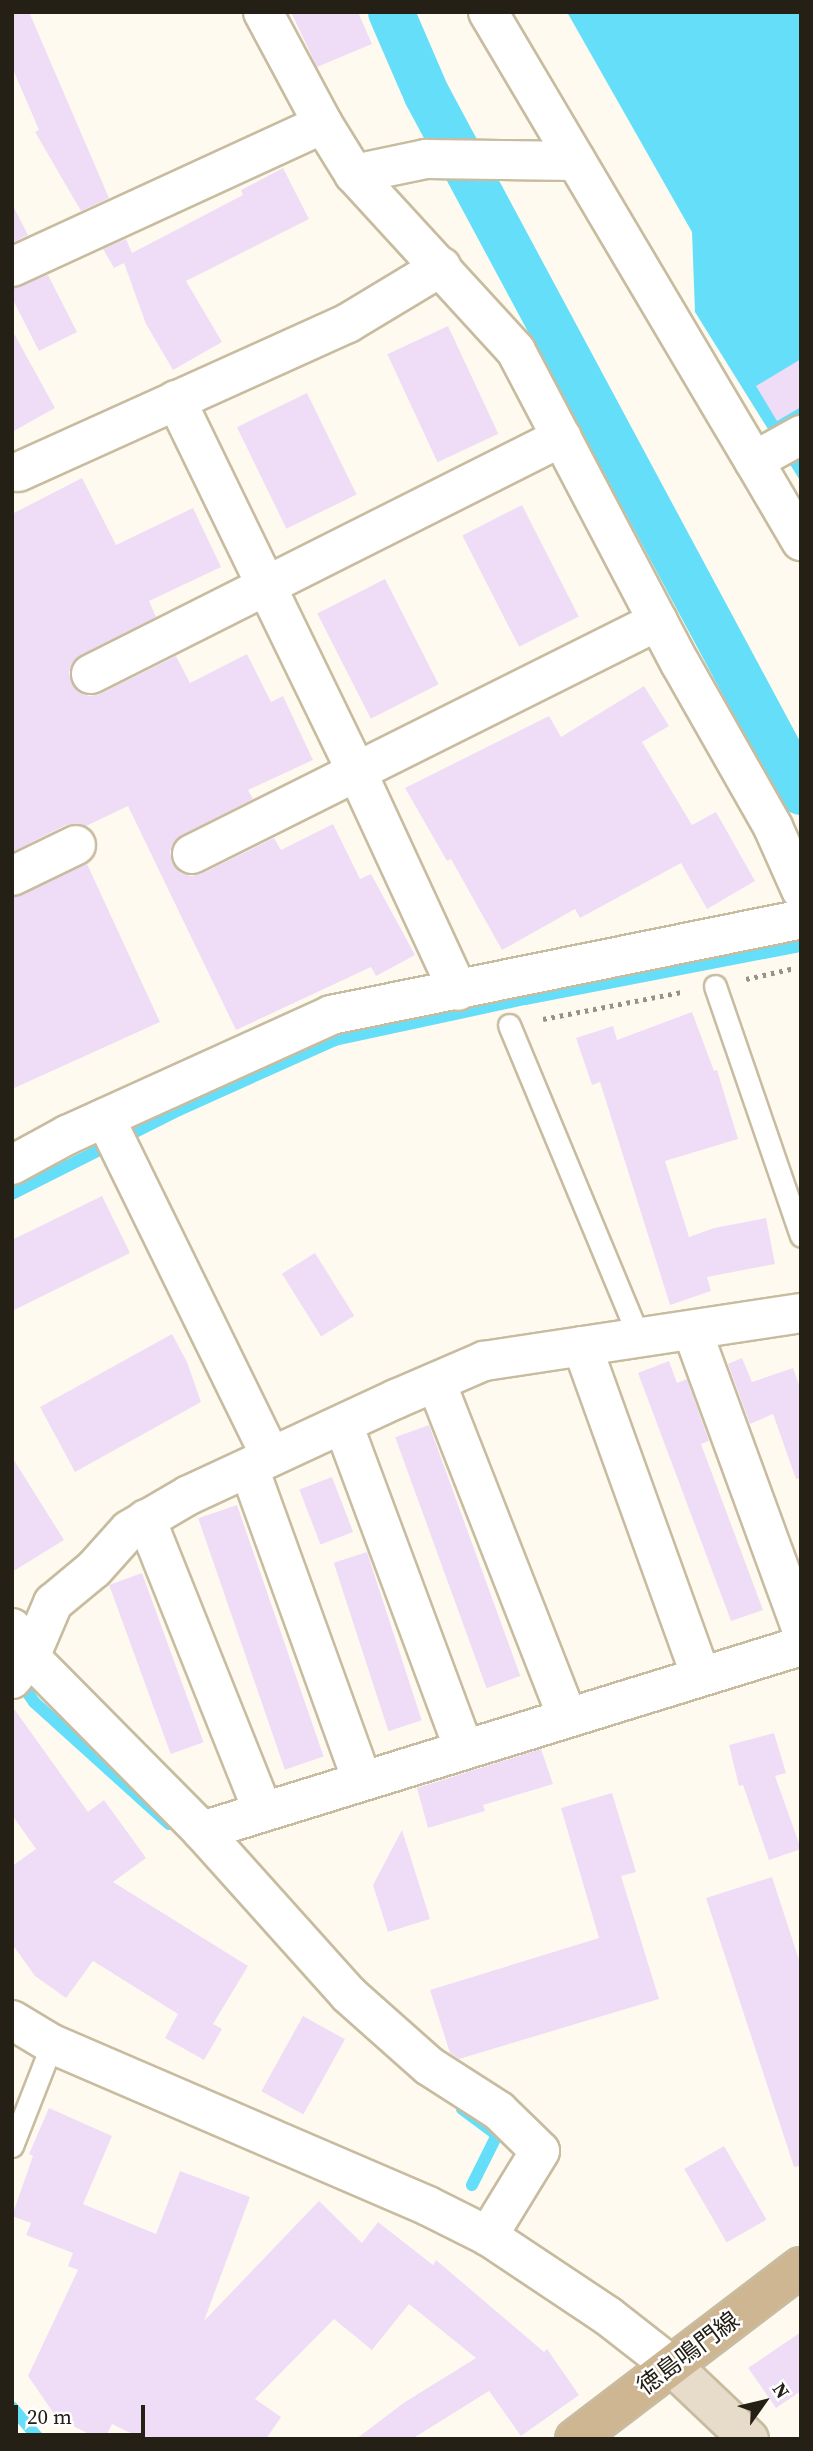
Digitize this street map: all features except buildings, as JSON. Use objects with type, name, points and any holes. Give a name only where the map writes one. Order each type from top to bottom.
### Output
[{"type":"main road","name":"徳島鳴門線","points":[[575,2439],[801,2267]]},
{"type":"main road","points":[[672,2366],[749,2439]]},
{"type":"street","points":[[263,12],[323,124],[354,174],[516,351],[658,621],[773,827],[801,890]]},
{"type":"street","points":[[488,12],[576,161],[777,448],[801,541]]},
{"type":"street","points":[[12,267],[323,124]]},
{"type":"street","points":[[354,174],[426,159],[576,161]]},
{"type":"street","points":[[18,472],[348,323],[441,267]]},
{"type":"street","points":[[176,400],[357,772],[458,991]]},
{"type":"street","points":[[91,674],[562,437]]},
{"type":"street","points":[[192,854],[658,621]]},
{"type":"street","points":[[12,876],[76,845]]},
{"type":"street","points":[[12,1165],[105,1118],[331,1015],[801,919]]},
{"type":"street","points":[[105,1118],[125,1157],[260,1462],[362,1780]]},
{"type":"street","points":[[488,2236],[540,2151],[499,2111],[429,2066],[348,1994],[202,1831],[19,1658],[53,1603],[94,1569],[129,1530],[189,1495],[436,1382],[484,1361],[801,1313]]},
{"type":"street","points":[[692,1330],[801,1628]]},
{"type":"street","points":[[582,1346],[701,1676]]},
{"type":"street","points":[[436,1382],[567,1716]]},
{"type":"street","points":[[342,1424],[464,1749]]},
{"type":"street","points":[[146,1519],[263,1811]]},
{"type":"street","points":[[202,1831],[567,1716],[801,1646]]},
{"type":"street","points":[[12,2020],[52,2044],[428,2206],[488,2236],[608,2316],[672,2366]]},
{"type":"lane","points":[[715,986],[801,1236]]},
{"type":"lane","points":[[509,1025],[639,1338]]},
{"type":"lane","points":[[12,2146],[52,2044]]},
{"type":"water","points":[[567,12],[801,12],[801,482],[695,312],[692,232]]},
{"type":"waterway","points":[[391,12],[427,95],[801,792]]},
{"type":"waterway","points":[[12,1194],[179,1110],[335,1040],[525,999],[796,947]]},
{"type":"waterway","points":[[18,1679],[34,1702],[169,1824]]},
{"type":"waterway","points":[[462,2109],[497,2135],[472,2185]]},
{"type":"waterway","points":[[12,2407],[39,2439]]}]
